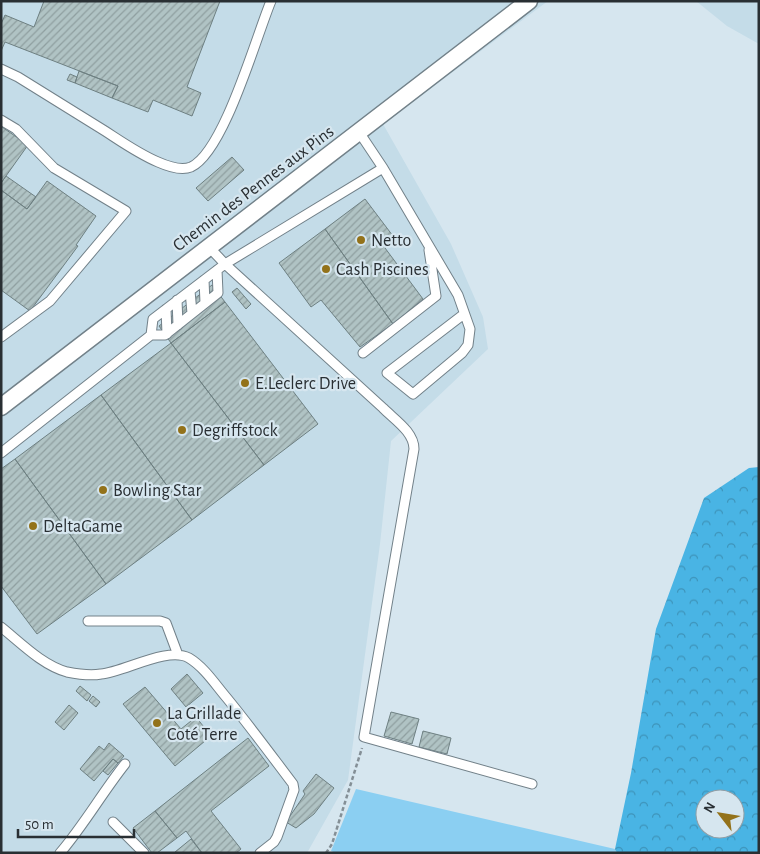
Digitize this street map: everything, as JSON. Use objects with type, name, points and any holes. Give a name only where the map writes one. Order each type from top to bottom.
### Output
[{"type":"street","name":"Chemin des Pennes aux Pins","points":[[1,406],[360,132],[522,3]]},
{"type":"lane","points":[[1,69],[18,77],[142,154],[170,166],[184,169],[198,162],[207,154],[220,132],[233,103],[271,1]]},
{"type":"lane","points":[[1,120],[16,129],[54,168],[126,211],[50,301],[1,337]]},
{"type":"lane","points":[[360,132],[458,294],[470,329],[468,345],[462,354],[413,394],[387,373],[464,314]]},
{"type":"lane","points":[[151,335],[153,319],[221,267],[383,168]]},
{"type":"lane","points":[[363,353],[436,296],[428,243]]},
{"type":"lane","points":[[209,247],[221,267],[383,408],[409,433],[414,441],[364,737],[532,784]]},
{"type":"lane","points":[[1,453],[151,335],[167,334],[218,293],[221,267]]},
{"type":"lane","points":[[204,280],[205,303]]},
{"type":"lane","points":[[190,291],[192,313]]},
{"type":"lane","points":[[177,300],[178,325]]},
{"type":"lane","points":[[166,309],[167,334]]},
{"type":"lane","points":[[88,621],[160,621],[166,623],[178,655]]},
{"type":"lane","points":[[1,627],[41,658],[55,667],[68,672],[100,675],[168,656],[178,655],[189,658],[211,679],[249,725],[292,784],[294,790],[274,842],[260,853]]},
{"type":"lane","points":[[60,853],[124,764]]},
{"type":"lane","points":[[113,822],[144,853]]},
{"type":"path","points":[[326,853],[332,844],[361,756],[364,737]]},
{"type":"shaded area","points":[[1,1],[548,1],[383,124],[451,244],[483,317],[488,349],[391,441],[380,544],[348,780],[307,853],[1,853]]},
{"type":"shaded area","points":[[696,1],[759,1],[759,44],[727,26]]},
{"type":"shaded area","points":[[356,789],[615,849],[617,853],[336,853],[331,851]]},
{"type":"green space","points":[[759,467],[759,853],[617,853],[615,849],[631,773],[656,629],[704,498],[749,468]]},
{"type":"building","points":[[44,1],[220,1],[187,87],[201,93],[192,116],[153,100],[148,112],[112,98],[118,86],[5,42],[1,51],[1,24],[5,15],[34,27]]},
{"type":"building","points":[[79,71],[118,86],[112,98],[75,83]]},
{"type":"building","points":[[70,74],[77,77],[75,83],[67,80]]},
{"type":"building","points":[[2,127],[28,145],[1,183],[1,129]]},
{"type":"building","points":[[232,157],[244,170],[208,201],[196,188]]},
{"type":"building","points":[[6,176],[36,197],[27,209],[1,190],[1,183]]},
{"type":"building","points":[[47,181],[96,216],[76,245],[78,246],[30,311],[1,290],[1,190],[27,209]]},
{"type":"building","points":[[365,199],[396,240],[385,248],[423,299],[393,324],[325,229]]},
{"type":"building","points":[[325,229],[393,324],[360,347],[321,300],[311,307],[279,263]]},
{"type":"building","points":[[212,285],[225,302],[171,343],[159,326]]},
{"type":"building","points":[[237,288],[251,304],[246,309],[232,292]]},
{"type":"building","name":"E.Leclerc Drive","points":[[225,302],[318,424],[264,465],[171,343]]},
{"type":"building","name":"Degriffstock","points":[[171,343],[264,465],[192,520],[101,395]]},
{"type":"building","name":"Bowling Star","points":[[101,395],[192,520],[106,584],[15,459]]},
{"type":"building","name":"DeltaGame","points":[[15,459],[106,584],[37,634],[1,586],[1,469]]},
{"type":"building","points":[[187,674],[203,693],[186,707],[171,689]]},
{"type":"building","points":[[80,686],[91,695],[87,701],[76,691]]},
{"type":"building","name":"La Grillade Coté Terre","points":[[145,687],[181,729],[196,717],[211,736],[175,766],[123,704]]},
{"type":"building","points":[[93,696],[100,702],[96,707],[89,701]]},
{"type":"building","points":[[69,705],[78,713],[64,730],[55,722]]},
{"type":"building","points":[[391,712],[419,719],[412,744],[384,736]]},
{"type":"building","points":[[423,731],[451,738],[447,754],[419,747]]},
{"type":"building","points":[[248,738],[269,766],[211,811],[241,849],[236,853],[202,853],[186,831],[177,838],[155,811]]},
{"type":"building","points":[[109,743],[124,756],[118,763],[113,759],[94,781],[80,769],[99,746],[104,750]]},
{"type":"building","points":[[113,759],[118,763],[108,775],[103,771]]},
{"type":"building","points":[[316,774],[334,788],[314,814],[296,828],[286,822],[305,794],[303,791]]},
{"type":"building","points":[[155,811],[177,838],[157,853],[152,853],[133,828]]},
{"type":"building","points":[[191,839],[202,853],[175,853],[175,852]]},
{"type":"place","name":"Netto","points":[[361,240]]},
{"type":"place","name":"Cash Piscines","points":[[326,269]]},
{"type":"place","name":"E.Leclerc Drive","points":[[245,383]]},
{"type":"place","name":"Degriffstock","points":[[182,430]]},
{"type":"place","name":"Bowling Star","points":[[103,490]]},
{"type":"place","name":"DeltaGame","points":[[33,526]]},
{"type":"place","name":"La Grillade Coté Terre","points":[[157,723]]}]
